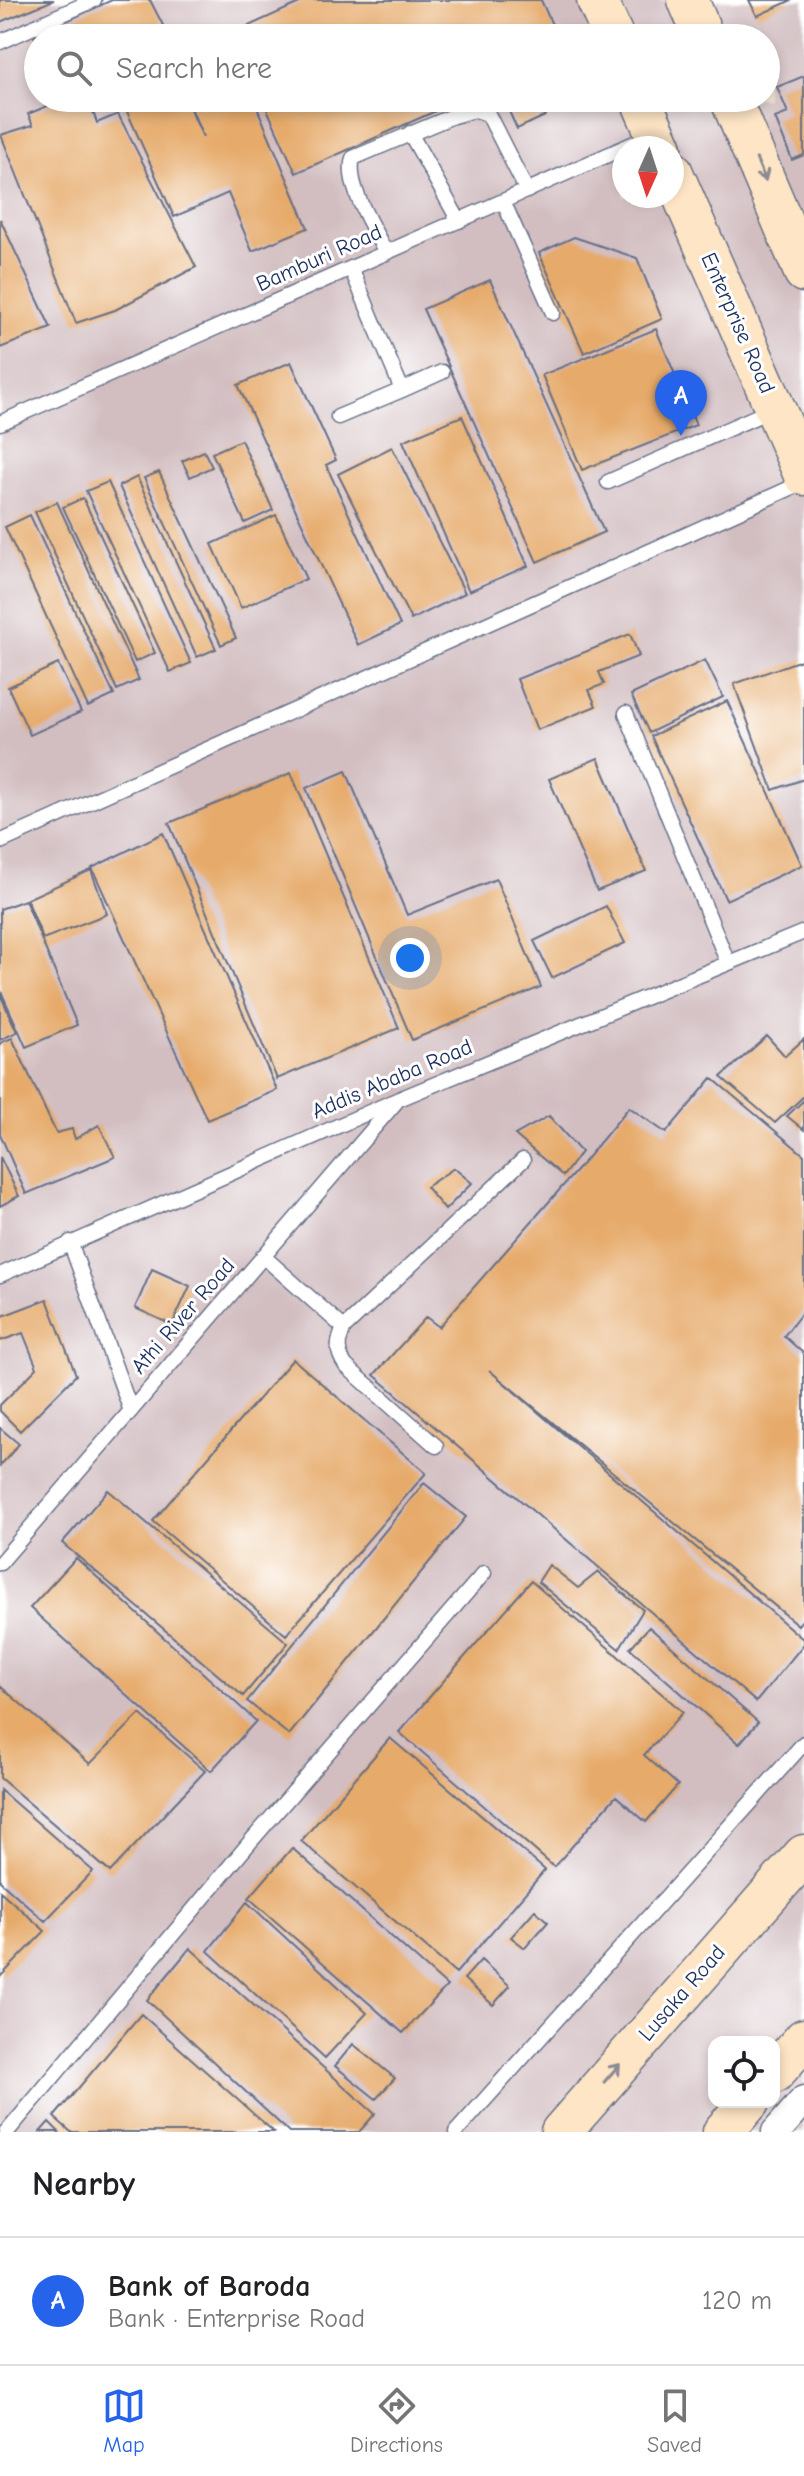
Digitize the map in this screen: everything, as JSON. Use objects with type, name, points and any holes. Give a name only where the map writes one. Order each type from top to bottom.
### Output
[{"type":"main road","points":[[597,0],[608,24]]},
{"type":"main road","points":[[688,0],[698,24]]},
{"type":"main road","points":[[646,112],[657,136]]},
{"type":"main road","points":[[736,112],[804,272]]},
{"type":"main road","name":"Enterprise Road","points":[[684,199],[804,475]]},
{"type":"main road","name":"Lusaka Road","points":[[561,2132],[804,1855]]},
{"type":"main road","points":[[780,2066],[804,2039]]},
{"type":"main road","points":[[723,2132],[744,2108]]},
{"type":"street","points":[[776,2132],[804,2100]]},
{"type":"lane","points":[[40,24],[94,0]]},
{"type":"lane","points":[[0,42],[24,31]]},
{"type":"lane","points":[[386,253],[355,190],[349,169],[353,158],[468,112]]},
{"type":"lane","points":[[482,112],[488,114],[527,191]]},
{"type":"lane","points":[[410,133],[459,221]]},
{"type":"lane","name":"Bamburi Road","points":[[0,423],[503,201],[612,159]]},
{"type":"lane","points":[[503,201],[553,313]]},
{"type":"lane","points":[[351,268],[402,390]]},
{"type":"lane","points":[[338,417],[442,372]]},
{"type":"lane","points":[[608,482],[775,408]]},
{"type":"lane","points":[[0,842],[804,482]]},
{"type":"lane","points":[[626,713],[728,963]]},
{"type":"lane","name":"Addis Ababa Road","points":[[0,1275],[399,1099],[804,932]]},
{"type":"lane","name":"Athi River Road","points":[[0,1563],[399,1099]]},
{"type":"lane","points":[[436,1446],[346,1366],[340,1357],[338,1340],[344,1328],[523,1160]]},
{"type":"lane","points":[[70,1242],[131,1411]]},
{"type":"lane","points":[[263,1256],[344,1328]]},
{"type":"lane","points":[[7,2132],[251,1841],[484,1573]]},
{"type":"lane","points":[[456,2132],[804,1743]]},
{"type":"shaded area","points":[[0,0],[804,0],[804,2132],[0,2132]]},
{"type":"building","points":[[0,0],[54,0],[0,22]]},
{"type":"building","points":[[112,0],[150,0],[162,24],[60,24]]},
{"type":"building","points":[[306,0],[541,0],[552,24],[253,24]]},
{"type":"building","points":[[749,0],[792,0],[757,16]]},
{"type":"building","points":[[804,76],[804,155],[792,160],[775,118],[788,113],[780,86]]},
{"type":"building","points":[[93,112],[97,123],[118,114],[196,267],[115,310],[76,323],[1,135],[33,125],[28,114]]},
{"type":"building","points":[[127,112],[191,112],[203,137],[193,112],[259,112],[308,228],[252,251],[228,193],[174,217]]},
{"type":"building","points":[[268,112],[433,112],[296,173]]},
{"type":"building","points":[[509,112],[547,112],[545,116],[517,129]]},
{"type":"building","points":[[0,219],[51,328],[0,348]]},
{"type":"building","points":[[574,237],[637,258],[662,319],[584,353],[539,253]]},
{"type":"building","points":[[490,280],[604,532],[537,562],[423,309]]},
{"type":"building","points":[[656,329],[696,425],[582,470],[542,375]]},
{"type":"building","points":[[291,362],[336,460],[326,465],[400,625],[358,645],[238,385]]},
{"type":"building","points":[[462,416],[528,566],[469,591],[403,441]]},
{"type":"building","points":[[241,440],[273,510],[245,523],[212,453]]},
{"type":"building","points":[[392,447],[465,593],[411,620],[338,474]]},
{"type":"building","points":[[204,451],[212,467],[190,477],[182,461]]},
{"type":"building","points":[[159,472],[236,638],[221,645],[144,478]]},
{"type":"building","points":[[137,477],[216,649],[197,657],[119,486]]},
{"type":"building","points":[[108,482],[191,663],[170,672],[86,491]]},
{"type":"building","points":[[83,498],[155,653],[135,662],[63,507]]},
{"type":"building","points":[[57,502],[139,680],[117,690],[35,512]]},
{"type":"building","points":[[30,515],[114,695],[88,707],[5,527]]},
{"type":"building","points":[[276,515],[306,579],[241,608],[212,544]]},
{"type":"building","points":[[630,634],[639,656],[599,672],[604,684],[589,690],[596,706],[537,730],[517,679]]},
{"type":"building","points":[[804,659],[804,779],[773,790],[734,684]]},
{"type":"building","points":[[705,660],[723,697],[649,733],[631,695]]},
{"type":"building","points":[[58,664],[81,712],[30,735],[8,687]]},
{"type":"building","points":[[727,701],[802,865],[726,900],[651,736]]},
{"type":"building","points":[[598,758],[646,871],[597,891],[549,779]]},
{"type":"building","points":[[346,771],[407,915],[496,879],[541,987],[412,1040],[306,788]]},
{"type":"building","points":[[291,773],[399,1028],[277,1079],[169,823]]},
{"type":"building","points":[[163,833],[277,1090],[207,1120],[92,868]]},
{"type":"building","points":[[91,870],[107,914],[43,939],[27,899]]},
{"type":"building","points":[[25,900],[77,1025],[26,1047],[0,989],[0,909]]},
{"type":"building","points":[[606,906],[625,943],[552,978],[534,941]]},
{"type":"building","points":[[0,994],[17,1032],[0,1040]]},
{"type":"building","points":[[767,1036],[785,1056],[804,1039],[804,1096],[775,1123],[721,1077]]},
{"type":"building","points":[[12,1038],[56,1133],[72,1129],[75,1139],[99,1125],[115,1157],[26,1194],[0,1134],[0,1043]]},
{"type":"building","points":[[712,1078],[804,1155],[804,1310],[784,1336],[804,1354],[804,1618],[798,1625],[489,1370],[804,1640],[804,1644],[756,1702],[374,1375],[426,1317],[439,1327],[629,1107],[666,1133]]},
{"type":"building","points":[[804,1100],[804,1130],[787,1116]]},
{"type":"building","points":[[549,1116],[581,1152],[563,1176],[515,1135]]},
{"type":"building","points":[[0,1157],[19,1196],[0,1206]]},
{"type":"building","points":[[454,1168],[472,1183],[445,1210],[426,1187]]},
{"type":"building","points":[[152,1269],[190,1286],[172,1325],[135,1308]]},
{"type":"building","points":[[47,1299],[76,1375],[20,1431],[0,1411],[0,1405],[37,1368],[23,1333],[0,1341],[0,1317]]},
{"type":"building","points":[[293,1359],[426,1473],[286,1635],[153,1521]]},
{"type":"building","points":[[0,1428],[19,1444],[0,1466]]},
{"type":"building","points":[[424,1483],[466,1517],[289,1735],[247,1701]]},
{"type":"building","points":[[108,1490],[288,1643],[243,1696],[62,1543]]},
{"type":"building","points":[[76,1558],[256,1721],[211,1771],[30,1608]]},
{"type":"building","points":[[549,1565],[578,1588],[598,1572],[643,1610],[619,1649],[538,1582]]},
{"type":"building","points":[[531,1581],[683,1712],[644,1755],[678,1785],[646,1822],[616,1796],[554,1867],[399,1732]]},
{"type":"building","points":[[649,1627],[758,1722],[739,1744],[630,1648]]},
{"type":"building","points":[[0,1686],[90,1764],[140,1714],[205,1771],[110,1872],[0,1778]]},
{"type":"building","points":[[390,1738],[545,1870],[456,1973],[301,1841]]},
{"type":"building","points":[[0,1790],[93,1871],[45,1921],[0,1881]]},
{"type":"building","points":[[292,1848],[447,1986],[403,2033],[249,1898]]},
{"type":"building","points":[[0,1891],[45,1931],[0,1977]]},
{"type":"building","points":[[247,1902],[367,2013],[325,2058],[208,1951]]},
{"type":"building","points":[[535,1910],[548,1922],[525,1948],[511,1937]]},
{"type":"building","points":[[190,1948],[375,2114],[359,2132],[289,2132],[147,2000]]},
{"type":"building","points":[[481,1960],[510,1986],[493,2005],[464,1979]]},
{"type":"building","points":[[141,2014],[274,2132],[71,2132],[54,2117]]},
{"type":"building","points":[[353,2044],[395,2078],[376,2099],[335,2066]]},
{"type":"building","points":[[49,2122],[59,2132],[40,2132]]},
{"type":"place","name":"Bank of Baroda","points":[[681,436]]}]
